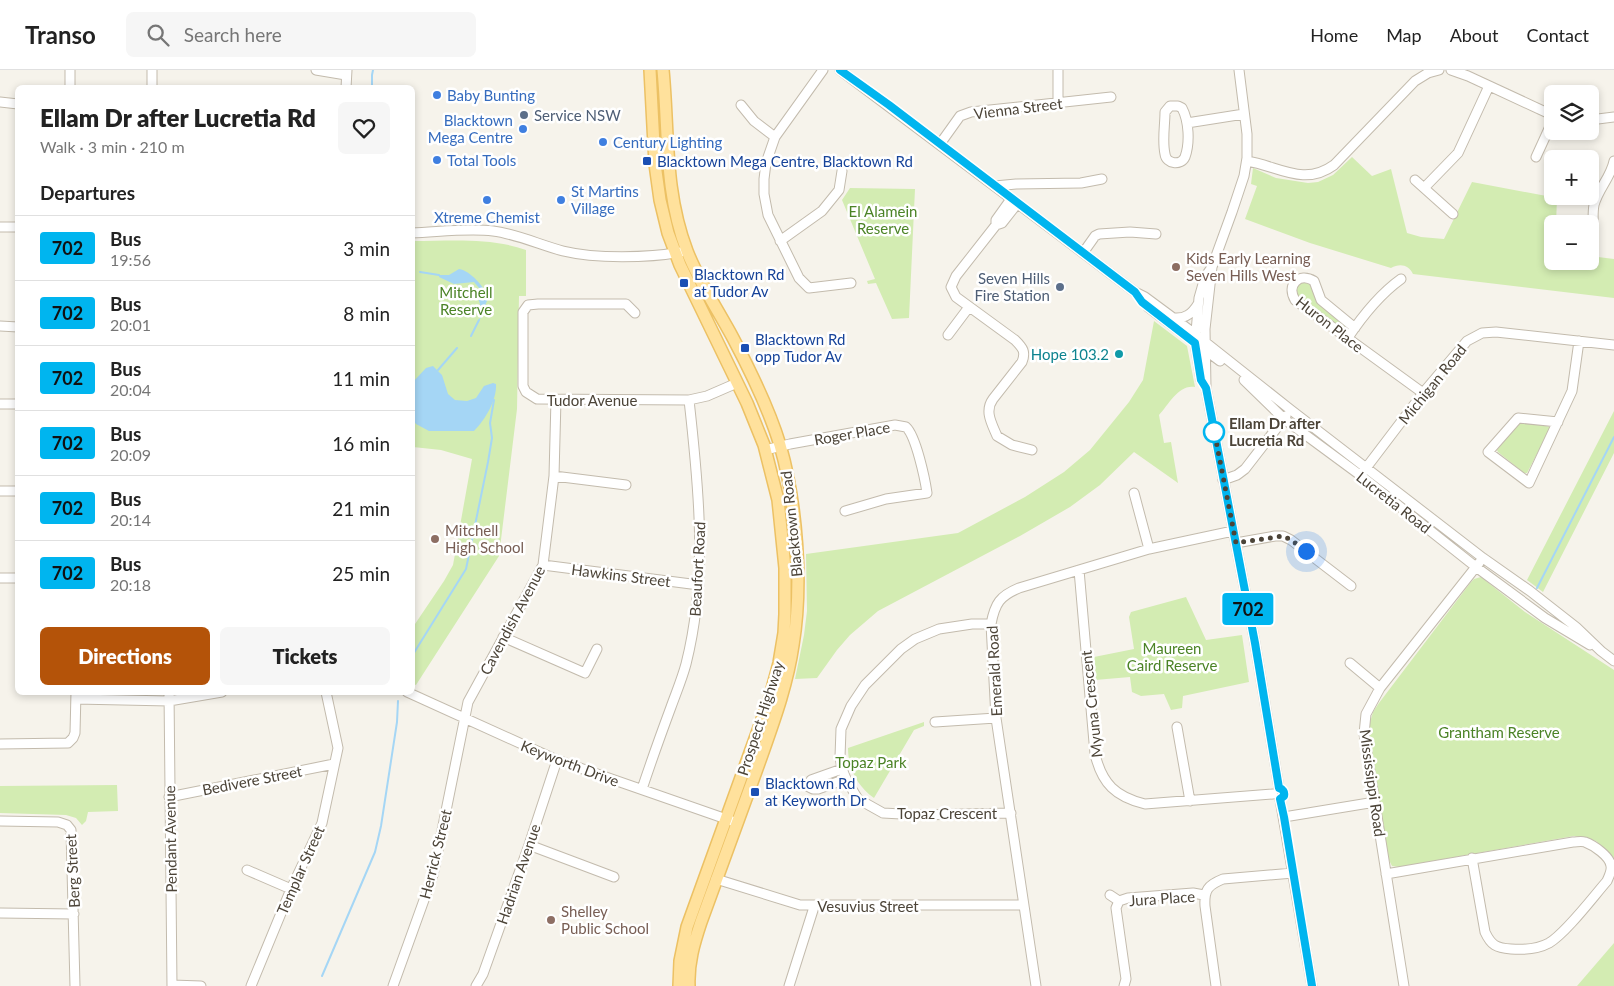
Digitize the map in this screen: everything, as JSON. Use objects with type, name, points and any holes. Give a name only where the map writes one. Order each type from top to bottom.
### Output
[{"type":"main road","name":"Blacktown Road","points":[[650,70],[655,164],[662,209],[681,252],[696,271],[744,361],[770,416],[780,446],[789,488],[794,525],[797,579],[796,626],[793,648],[778,709],[694,944],[689,966],[689,986]]},
{"type":"main road","name":"Blacktown Road","points":[[663,70],[669,175],[681,252],[680,265],[700,306]]},
{"type":"main road","name":"Prospect Highway","points":[[679,986],[680,961],[687,927],[769,700],[779,663],[784,633],[784,558],[778,500],[765,450],[747,403],[700,306]]},
{"type":"street","points":[[70,70],[70,85]]},
{"type":"street","points":[[152,70],[152,85]]},
{"type":"street","points":[[316,70],[346,72],[346,85]]},
{"type":"street","points":[[823,70],[775,137],[766,163],[764,194],[768,215],[799,278],[809,288],[851,283]]},
{"type":"street","points":[[840,70],[1135,292],[1174,318],[1200,342]]},
{"type":"street","points":[[1058,70],[1058,103]]},
{"type":"street","points":[[1239,70],[1247,156],[1244,176],[1212,268],[1200,342],[1206,372],[1206,388],[1255,643],[1277,794],[1284,817],[1312,986]]},
{"type":"street","points":[[1247,156],[1285,171],[1307,176],[1327,170],[1415,81],[1428,73],[1439,70]]},
{"type":"street","points":[[1451,70],[1544,111]]},
{"type":"street","points":[[1424,188],[1458,153],[1489,86]]},
{"type":"street","name":"Vienna Street","points":[[940,144],[960,116],[972,112],[1110,97]]},
{"type":"street","points":[[0,102],[15,104]]},
{"type":"street","points":[[741,105],[754,121],[775,137]]},
{"type":"street","points":[[1171,106],[1181,107],[1187,123],[1188,138],[1184,159],[1177,163],[1170,162],[1164,154],[1165,112],[1167,108],[1171,106]]},
{"type":"street","points":[[1187,123],[1244,114]]},
{"type":"street","points":[[1599,120],[1614,120]]},
{"type":"street","points":[[1536,157],[1544,140]]},
{"type":"street","points":[[1594,215],[1594,205],[1614,161]]},
{"type":"street","points":[[780,241],[822,211],[839,190],[842,171]]},
{"type":"street","points":[[995,186],[1081,183],[1102,179]]},
{"type":"street","points":[[1415,180],[1453,214]]},
{"type":"street","points":[[1014,201],[996,220],[996,225],[956,276],[951,287],[956,297],[1015,340],[1023,348],[1025,356],[1022,362],[989,404],[988,411],[997,436],[1012,445],[1032,450]]},
{"type":"street","points":[[0,227],[15,227]]},
{"type":"street","points":[[415,233],[493,232],[522,238],[564,251],[588,254],[655,255],[681,252]]},
{"type":"street","points":[[1083,253],[1095,236],[1103,233],[1130,232],[1156,234]]},
{"type":"street","points":[[1206,388],[1201,380],[1198,304],[1205,277],[1212,268]]},
{"type":"street","name":"Huron Place","points":[[1355,328],[1321,300],[1314,281],[1309,278],[1303,278],[1295,282],[1292,289],[1295,300],[1423,393]]},
{"type":"street","points":[[1347,339],[1387,290],[1400,279]]},
{"type":"street","points":[[1135,292],[1142,302],[1200,342]]},
{"type":"street","name":"Tudor Avenue","points":[[635,313],[626,304],[528,305],[523,312],[523,386],[526,392],[537,399],[556,400],[689,400],[707,396],[737,383]]},
{"type":"street","points":[[1174,318],[1190,315],[1198,304]]},
{"type":"street","points":[[948,335],[969,307]]},
{"type":"street","points":[[0,326],[15,327]]},
{"type":"street","name":"Michigan Road","points":[[1360,475],[1423,393],[1467,340],[1482,333],[1496,332],[1614,346]]},
{"type":"street","points":[[1558,422],[1518,418],[1488,452],[1529,483],[1558,422],[1572,390],[1579,341]]},
{"type":"street","name":"Lucretia Road","points":[[1200,342],[1224,365],[1250,385],[1284,419],[1360,475],[1476,567],[1545,618],[1600,651]]},
{"type":"street","name":"Lucretia Road","points":[[1200,342],[1483,558],[1530,591],[1576,627],[1614,662]]},
{"type":"street","points":[[1206,372],[1213,366],[1224,365]]},
{"type":"street","name":"Cavendish Avenue","points":[[464,719],[468,702],[543,565],[554,476],[556,400]]},
{"type":"street","name":"Beaufort Road","points":[[642,789],[685,665],[693,629],[699,585],[701,531],[689,400]]},
{"type":"street","points":[[0,404],[15,404]]},
{"type":"street","points":[[1223,480],[1238,475],[1245,469],[1291,410]]},
{"type":"street","name":"Roger Place","points":[[765,450],[895,425],[906,427],[910,430],[926,482],[927,493],[886,499],[845,511]]},
{"type":"street","points":[[554,476],[626,485]]},
{"type":"street","points":[[0,491],[15,491]]},
{"type":"street","points":[[1134,493],[1149,549]]},
{"type":"street","name":"Emerald Road","points":[[1036,986],[996,718],[991,624],[997,603],[1005,594],[1079,570],[1149,549],[1233,531]]},
{"type":"street","points":[[1236,543],[1283,536],[1291,540],[1351,586]]},
{"type":"street","name":"Mississippi Road","points":[[1404,986],[1364,734],[1366,714],[1380,688],[1483,558]]},
{"type":"street","name":"Hawkins Street","points":[[543,565],[699,585]]},
{"type":"street","name":"Myuna Crescent","points":[[1079,570],[1094,754],[1100,772],[1110,787],[1130,800],[1145,804],[1277,794]]},
{"type":"street","points":[[0,578],[15,578]]},
{"type":"street","name":"Topaz Crescent","points":[[991,624],[972,624],[939,629],[915,639],[901,649],[865,686],[851,706],[841,729],[840,757],[846,779],[858,799],[883,813],[918,815],[1011,813]]},
{"type":"street","points":[[503,637],[585,673],[597,650]]},
{"type":"street","points":[[1350,663],[1380,688]]},
{"type":"street","points":[[0,744],[68,743],[73,738],[74,733],[76,696],[169,697],[190,695]]},
{"type":"street","name":"Templar Street","points":[[251,986],[291,889],[322,823],[338,748],[327,695]]},
{"type":"street","name":"Keyworth Drive","points":[[413,695],[557,760],[737,823]]},
{"type":"street","name":"Pendant Avenue","points":[[169,697],[172,986]]},
{"type":"street","points":[[935,722],[996,718]]},
{"type":"street","name":"Herrick Street","points":[[393,986],[433,875],[464,727],[464,719]]},
{"type":"street","points":[[1177,727],[1190,801]]},
{"type":"street","name":"Hadrian Avenue","points":[[476,986],[483,974],[557,760]]},
{"type":"street","name":"Bedivere Street","points":[[170,797],[334,764]]},
{"type":"street","points":[[842,769],[811,780],[809,788],[813,790],[818,789],[846,779]]},
{"type":"street","points":[[1284,817],[1375,802]]},
{"type":"street","name":"Berg Street","points":[[0,821],[58,822],[70,827],[72,837],[75,986]]},
{"type":"street","points":[[1386,874],[1472,858],[1583,841],[1592,845],[1607,857],[1611,864],[1611,872],[1607,881],[1550,943],[1536,948],[1515,950],[1500,948],[1490,942],[1484,932],[1472,858]]},
{"type":"street","points":[[529,845],[614,877]]},
{"type":"street","points":[[247,870],[291,889]]},
{"type":"street","points":[[1216,986],[1204,895],[1208,888],[1214,882],[1223,879],[1293,872]]},
{"type":"street","name":"Vesuvius Street","points":[[716,879],[788,902],[814,906],[1024,906]]},
{"type":"street","name":"Jura Place","points":[[1124,986],[1126,980],[1116,908],[1119,901],[1128,898],[1193,892],[1204,895]]},
{"type":"street","name":"Jura Place","points":[[1110,895],[1119,901]]},
{"type":"street","points":[[789,986],[814,906]]},
{"type":"street","points":[[0,913],[74,914]]},
{"type":"street","points":[[172,986],[201,986]]},
{"type":"green space","points":[[1352,157],[1372,176],[1391,169],[1407,233],[1421,237],[1444,239],[1472,182],[1544,196],[1544,205],[1557,205],[1556,215],[1544,215],[1544,270],[1599,270],[1599,257],[1614,259],[1614,298],[1413,274],[1404,266],[1391,268],[1310,243],[1245,219],[1257,186],[1251,184],[1253,168],[1276,178],[1308,183],[1318,182],[1333,175]]},
{"type":"green space","name":"El Alamein Reserve","points":[[850,188],[915,189],[909,318],[892,319],[876,283],[868,284],[867,281],[875,279],[842,200]]},
{"type":"green space","name":"Mitchell Reserve","points":[[415,241],[484,241],[526,250],[526,296],[519,296],[517,409],[499,556],[416,685],[415,624],[453,565],[472,459],[441,450],[415,447]]},
{"type":"green space","points":[[1308,282],[1349,328],[1345,333],[1298,300],[1295,286]]},
{"type":"green space","points":[[1154,321],[1187,346],[1195,387],[1189,387],[1179,392],[1159,415],[1164,443],[1171,442],[1178,483],[1134,452],[1100,485],[1070,507],[1020,536],[878,611],[850,635],[817,678],[795,679],[807,611],[806,554],[958,533],[1025,497],[1064,472],[1090,450],[1129,402],[1143,380]]},
{"type":"green space","points":[[1614,411],[1614,453],[1543,592],[1527,580]]},
{"type":"green space","points":[[1523,422],[1551,427],[1527,473],[1524,473],[1497,450],[1516,425]]},
{"type":"green space","name":"Grantham Reserve","points":[[1481,577],[1525,612],[1614,670],[1614,858],[1596,841],[1574,836],[1399,867],[1392,866],[1389,860],[1369,742],[1369,726],[1373,712],[1471,582]]},
{"type":"green space","name":"Maureen Caird Reserve","points":[[1186,597],[1206,640],[1242,635],[1249,682],[1183,696],[1182,708],[1171,710],[1164,694],[1141,696],[1132,692],[1130,677],[1095,680],[1094,657],[1134,649],[1129,617],[1131,612]]},
{"type":"green space","name":"Topaz Park","points":[[924,722],[924,726],[914,730],[874,798],[858,782],[850,763],[848,748]]},
{"type":"green space","points":[[117,785],[118,811],[88,812],[86,821],[82,825],[76,818],[66,815],[0,813],[0,786]]},
{"type":"green space","points":[[1614,943],[1614,986],[1577,986]]},
{"type":"water","points":[[459,269],[464,270],[477,280],[489,298],[483,315],[479,320],[482,312],[477,293],[480,289],[474,282],[454,284],[439,277],[439,275],[449,275]]},
{"type":"water","points":[[433,366],[442,375],[448,394],[455,400],[467,401],[476,398],[484,386],[496,384],[495,397],[490,409],[474,431],[429,431],[416,424],[415,380],[426,368]]},
{"type":"waterway","points":[[372,85],[373,70]]},
{"type":"waterway","points":[[420,272],[439,275]]},
{"type":"waterway","points":[[471,336],[479,320]]},
{"type":"waterway","points":[[438,370],[457,348]]},
{"type":"waterway","points":[[415,651],[466,569],[492,438],[490,423],[494,400]]},
{"type":"waterway","points":[[1537,588],[1614,437]]},
{"type":"waterway","points":[[322,976],[375,852],[381,826],[397,722],[398,701]]},
{"type":"bus line","name":"702","points":[[840,70],[1135,292],[1142,302],[1195,343],[1201,380],[1206,388],[1255,643],[1279,788],[1284,792],[1284,796],[1280,799],[1312,986]]},
{"type":"place","name":"Baby Bunting","points":[[437,95]]},
{"type":"place","name":"Service NSW","points":[[524,115]]},
{"type":"place","name":"Blacktown Mega Centre","points":[[523,129]]},
{"type":"place","name":"Century Lighting","points":[[603,142]]},
{"type":"place","name":"Total Tools","points":[[437,160]]},
{"type":"place","name":"Blacktown Mega Centre, Blacktown Rd","points":[[647,161]]},
{"type":"place","name":"Xtreme Chemist","points":[[487,200]]},
{"type":"place","name":"St Martins Village","points":[[561,200]]},
{"type":"place","name":"Kids Early Learning Seven Hills West","points":[[1176,267]]},
{"type":"place","name":"Blacktown Rd at Tudor Av","points":[[684,283]]},
{"type":"place","name":"Seven Hills Fire Station","points":[[1060,287]]},
{"type":"place","name":"Blacktown Rd opp Tudor Av","points":[[745,348]]},
{"type":"place","name":"Hope 103.2","points":[[1119,354]]},
{"type":"place","name":"Ellam Dr after Lucretia Rd","points":[[1214,432]]},
{"type":"place","name":"Mitchell High School","points":[[435,539]]},
{"type":"place","name":"Blacktown Rd at Keyworth Dr","points":[[755,792]]},
{"type":"place","name":"Shelley Public School","points":[[551,920]]},
{"type":"route","points":[[1214,432],[1213,425],[1236,543],[1283,536],[1306,551]]}]
